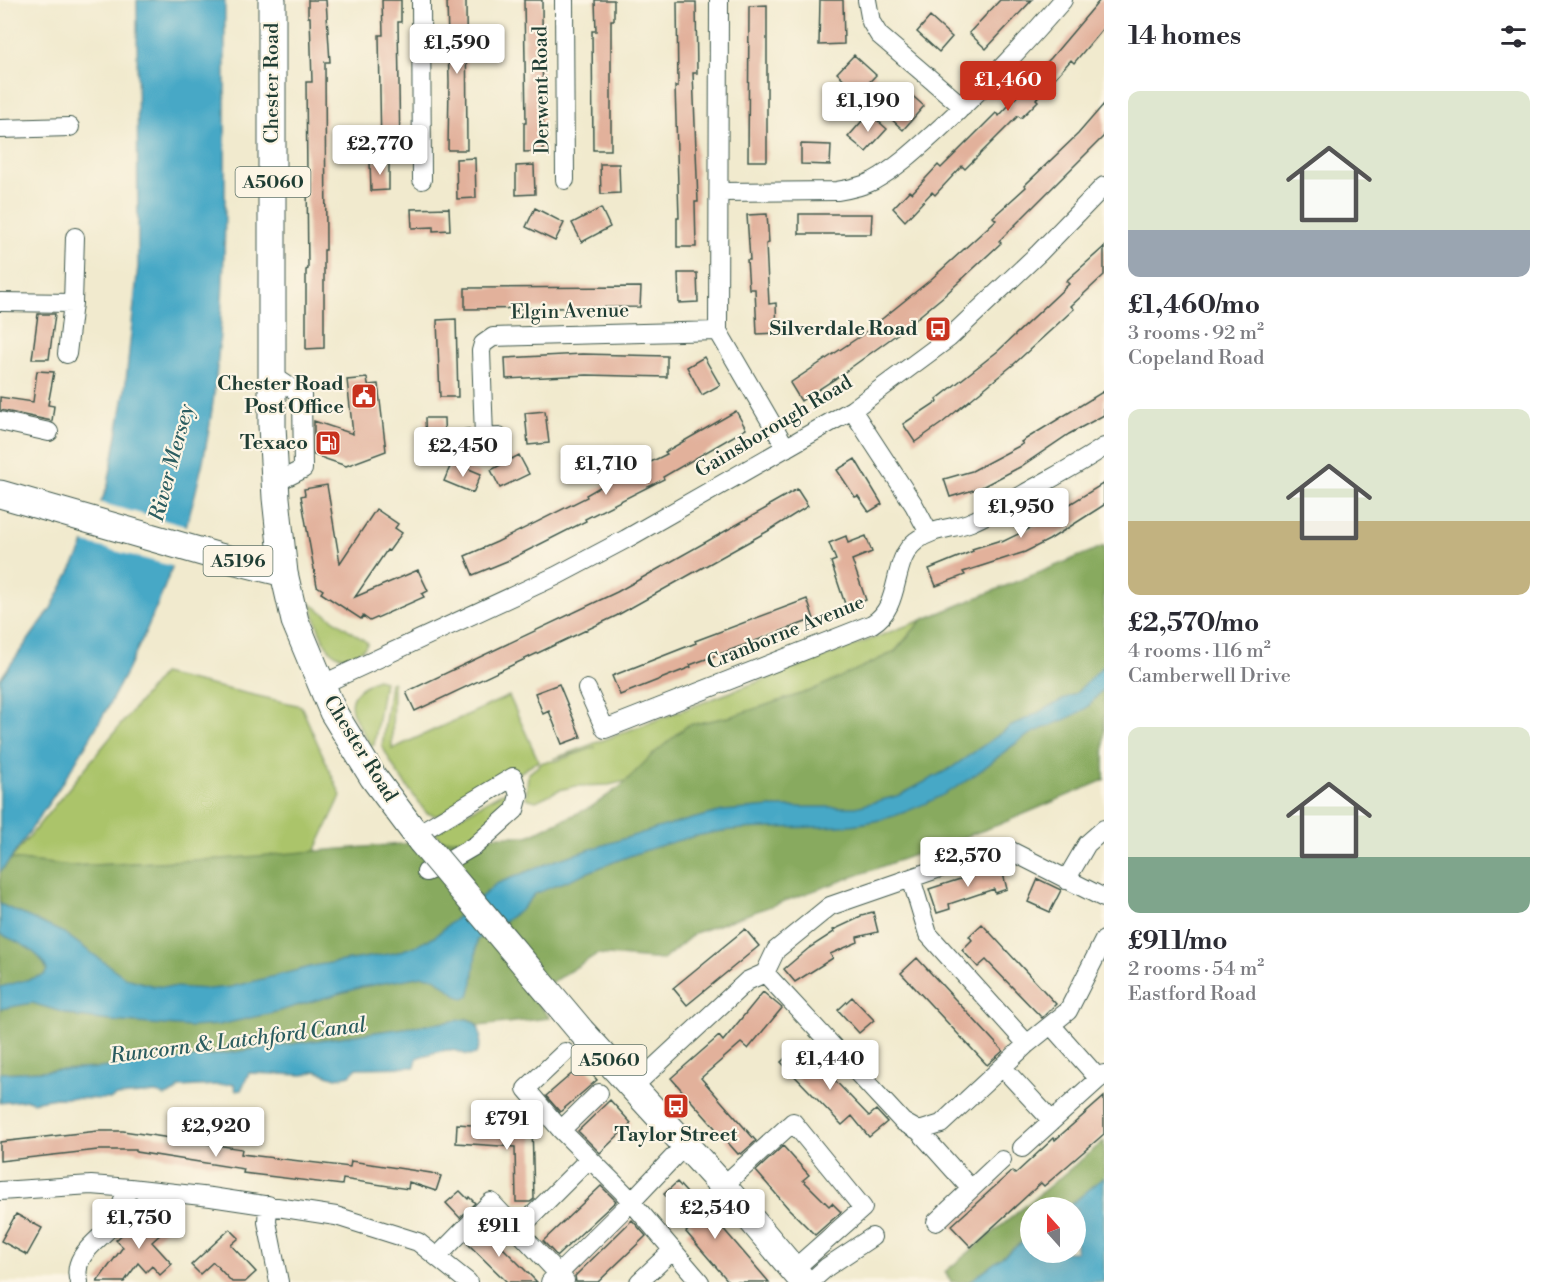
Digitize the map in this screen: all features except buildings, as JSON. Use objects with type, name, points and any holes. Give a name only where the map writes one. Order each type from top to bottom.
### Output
[{"type":"highway","name":"Chester Road","points":[[272,0],[272,426],[275,483],[284,573],[295,621],[321,685],[344,731],[373,777],[419,838],[581,1031],[634,1086],[802,1278]]},
{"type":"highway","name":"A5196","points":[[0,494],[284,573]]},
{"type":"street","points":[[421,0],[422,180]]},
{"type":"street","name":"Derwent Road","points":[[564,0],[565,180]]},
{"type":"street","points":[[719,0],[718,331],[786,448]]},
{"type":"street","points":[[867,0],[871,22],[879,35],[963,107]]},
{"type":"street","points":[[720,192],[837,191],[862,186],[895,166],[963,107],[1011,59],[1063,0]]},
{"type":"street","points":[[0,129],[69,127]]},
{"type":"street","name":"Gainsborough Road","points":[[321,685],[556,576],[626,539],[852,410],[949,338],[1039,253],[1104,186]]},
{"type":"street","points":[[67,354],[73,303],[75,237]]},
{"type":"street","points":[[0,302],[73,303]]},
{"type":"street","name":"Elgin Avenue","points":[[484,437],[481,351],[483,344],[493,337],[718,331]]},
{"type":"street","points":[[852,410],[914,505],[929,533]]},
{"type":"street","points":[[0,421],[49,432]]},
{"type":"street","name":"Cranborne Avenue","points":[[587,690],[605,729],[872,624],[879,620],[888,609],[906,554],[916,541],[929,533],[964,524],[986,515],[1104,447]]},
{"type":"street","points":[[419,838],[513,777],[519,795],[515,810],[476,845],[426,872]]},
{"type":"street","points":[[1066,880],[1088,844],[1104,829]]},
{"type":"street","points":[[634,1086],[747,981],[765,973],[776,950],[830,906],[995,849],[1011,851],[1104,898]]},
{"type":"street","points":[[910,878],[928,934],[1028,1044]]},
{"type":"street","points":[[919,1131],[941,1124],[1002,1067],[1068,1011],[1104,940]]},
{"type":"street","points":[[765,973],[903,1122],[919,1131],[970,1189]]},
{"type":"street","points":[[1022,1148],[1101,1076],[1051,1025]]},
{"type":"street","points":[[565,1052],[526,1089],[561,1130],[631,1202],[700,1282]]},
{"type":"street","points":[[1002,1067],[1052,1121]]},
{"type":"street","points":[[561,1130],[599,1093]]},
{"type":"street","points":[[723,1186],[793,1122],[863,1208],[802,1278]]},
{"type":"street","points":[[438,1256],[491,1202],[558,1279],[685,1145]]},
{"type":"street","points":[[517,1231],[589,1159]]},
{"type":"street","points":[[936,1221],[1002,1160]]},
{"type":"street","points":[[0,1191],[91,1185],[268,1205],[336,1216],[418,1242],[468,1282]]},
{"type":"street","points":[[79,1282],[78,1264],[90,1246],[120,1214],[122,1202],[130,1188]]},
{"type":"street","points":[[268,1205],[267,1222],[279,1282]]},
{"type":"street","points":[[802,1278],[827,1267],[872,1237]]},
{"type":"street","points":[[639,1282],[673,1250]]},
{"type":"green space","points":[[1104,546],[1104,780],[998,825],[695,933],[663,960],[597,954],[531,995],[550,1018],[479,1026],[467,1019],[186,1059],[100,1068],[0,1073],[0,872],[11,859],[71,866],[222,859],[496,836],[528,836],[591,807],[621,786],[652,755],[688,725],[729,717],[810,691],[895,652],[922,620]]},
{"type":"green space","points":[[311,604],[368,643],[360,651],[349,656],[333,653],[323,639]]},
{"type":"green space","points":[[922,620],[895,651],[846,676],[742,714],[686,726],[626,781],[609,785],[576,786],[559,790],[536,801],[526,798],[528,774],[543,762],[556,761],[596,747],[553,759]]},
{"type":"green space","points":[[162,674],[301,706],[341,796],[312,858],[222,859],[71,866],[11,859]]},
{"type":"green space","points":[[377,679],[384,681],[374,745],[371,746],[354,716],[352,700],[364,686]]},
{"type":"green space","points":[[393,682],[392,749],[509,696],[539,762],[437,816],[427,813],[396,771],[382,746],[390,683]]},
{"type":"green space","points":[[511,791],[516,796],[483,837],[442,840],[434,831],[500,794]]},
{"type":"green space","points":[[1104,1141],[1104,1177],[1080,1197],[1036,1197]]},
{"type":"green space","points":[[1020,1210],[1020,1244],[969,1282],[951,1282],[945,1272]]},
{"type":"water","name":"River Mersey","points":[[137,0],[225,0],[224,247],[214,395],[193,503],[176,555],[134,657],[81,754],[14,855],[0,872],[0,679],[50,610],[79,555],[108,485],[125,390],[138,266]]},
{"type":"water","points":[[1104,665],[1104,688],[1086,708],[1024,738],[957,787],[905,812],[881,820],[858,824],[735,830],[688,838],[622,859],[535,894],[521,910],[477,940],[473,983],[469,996],[464,999],[435,978],[423,976],[362,987],[272,1013],[219,1025],[191,1027],[110,1021],[78,1017],[32,1003],[0,1009],[0,987],[44,975],[47,970],[33,952],[0,934],[0,904],[64,933],[126,978],[154,986],[209,989],[231,987],[318,965],[395,953],[434,937],[496,884],[556,860],[661,827],[723,811],[771,807],[856,807],[900,795],[951,768],[1010,727],[1076,693]]},
{"type":"water","points":[[467,1019],[479,1029],[480,1043],[476,1054],[468,1055],[451,1050],[438,1051],[417,1058],[415,1067],[357,1068],[350,1075],[336,1078],[316,1071],[304,1075],[249,1073],[241,1090],[236,1091],[234,1084],[180,1087],[174,1093],[165,1096],[156,1093],[116,1096],[111,1099],[56,1098],[32,1102],[28,1100],[0,1103],[0,1073],[100,1068],[186,1059]]},
{"type":"water","points":[[1104,1177],[1104,1282],[969,1282],[1020,1244],[1020,1263],[1086,1263],[1086,1197],[1080,1197]]},
{"type":"pier","points":[[98,502],[189,527],[175,567],[81,542]]},
{"type":"place","name":"Silverdale Road","points":[[938,329]]},
{"type":"place","name":"Chester Road Post Office","points":[[364,396]]},
{"type":"place","name":"Texaco","points":[[328,443]]},
{"type":"place","name":"Taylor Street","points":[[676,1106]]},
{"type":"water label","name":"Runcorn & Latchford Canal","points":[[238,1041]]}]
